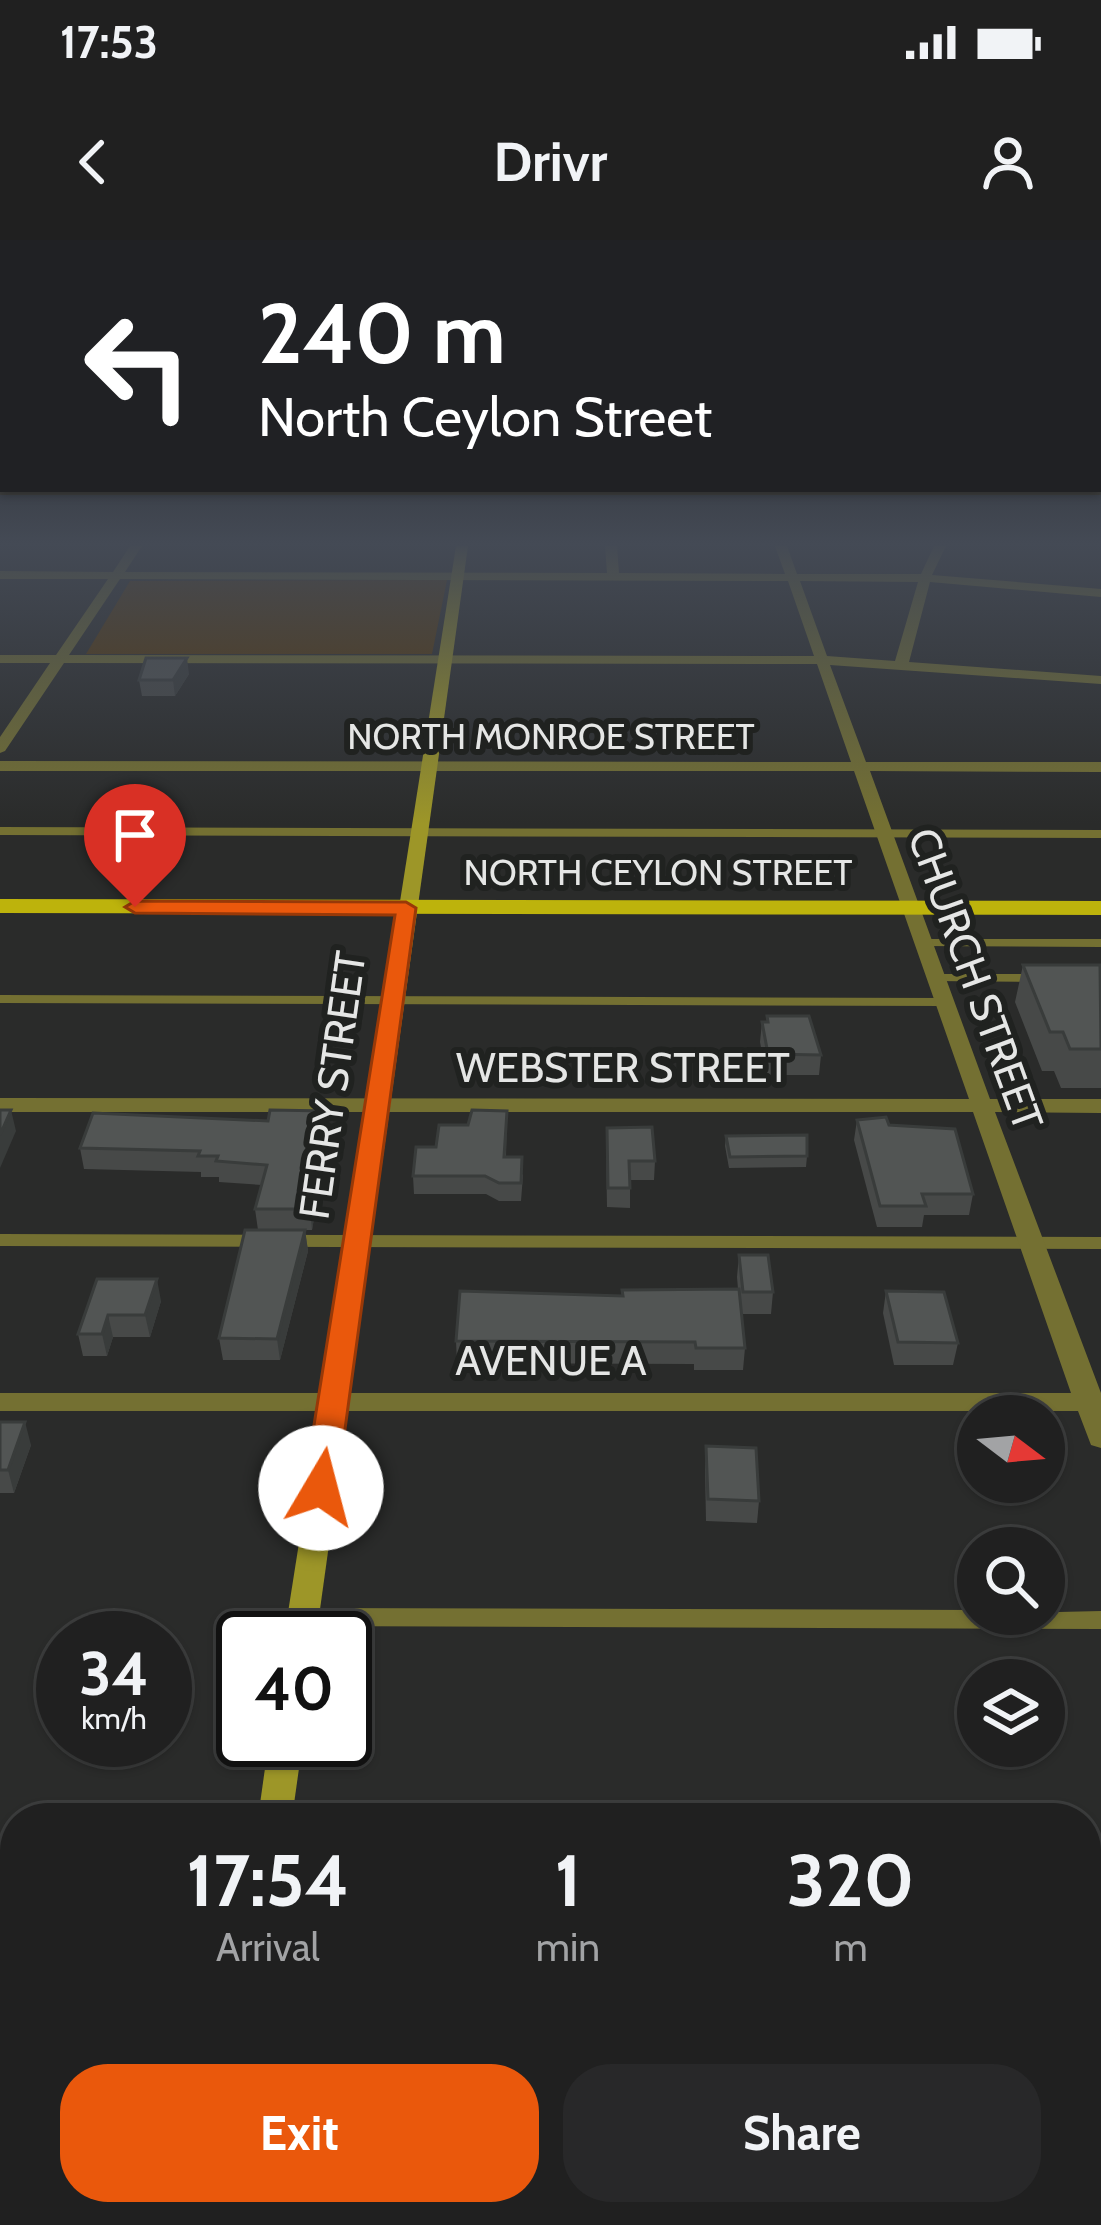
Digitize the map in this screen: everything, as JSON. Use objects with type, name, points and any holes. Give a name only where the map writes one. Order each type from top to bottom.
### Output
[{"type":"main road","name":"NORTH CEYLON STREET","points":[[0,906],[1101,908]]},
{"type":"street","points":[[0,748],[73,639]]},
{"type":"street","name":"FERRY STREET","points":[[303,1611],[446,639]]},
{"type":"street","name":"CHURCH STREET","points":[[815,639],[1032,1243],[1095,1402],[1101,1438]]},
{"type":"street","points":[[902,662],[908,639]]},
{"type":"street","points":[[0,658],[823,660],[902,662],[1101,680]]},
{"type":"street","name":"NORTH MONROE STREET","points":[[0,766],[1101,767]]},
{"type":"street","name":"WEBSTER STREET","points":[[0,1105],[1101,1106]]},
{"type":"street","name":"AVENUE A","points":[[0,1402],[1095,1402]]},
{"type":"street","points":[[277,1803],[282,1767]]},
{"type":"lane","points":[[0,830],[1101,834]]},
{"type":"lane","points":[[923,943],[1101,943]]},
{"type":"lane","points":[[937,978],[1054,978]]},
{"type":"lane","points":[[0,999],[945,1001]]},
{"type":"lane","points":[[0,1240],[1101,1243]]},
{"type":"lane","points":[[372,1627],[1101,1620]]},
{"type":"shaded area","points":[[95,639],[435,639],[432,654],[86,654]]},
{"type":"building","points":[[146,658],[187,658],[173,680],[139,680]]},
{"type":"building","points":[[1023,965],[1100,965],[1101,1049],[1070,1049],[1063,1032],[1050,1032]]},
{"type":"building","points":[[767,1016],[809,1016],[821,1055],[768,1054],[762,1022],[768,1022]]},
{"type":"building","points":[[0,1110],[11,1110],[0,1135]]},
{"type":"building","points":[[270,1110],[327,1111],[310,1209],[255,1209],[267,1165],[216,1161],[218,1156],[198,1156],[200,1151],[80,1148],[93,1113],[268,1121]]},
{"type":"building","points":[[472,1110],[507,1111],[504,1157],[522,1157],[521,1183],[499,1183],[485,1176],[413,1176],[416,1147],[436,1147],[439,1125],[468,1125]]},
{"type":"building","points":[[886,1117],[889,1125],[955,1129],[973,1194],[922,1194],[926,1206],[880,1206],[857,1120]]},
{"type":"building","points":[[652,1127],[655,1161],[629,1161],[630,1188],[608,1188],[607,1128]]},
{"type":"building","points":[[807,1135],[807,1156],[730,1157],[726,1136]]},
{"type":"building","points":[[245,1230],[305,1230],[277,1339],[219,1338]]},
{"type":"building","points":[[739,1255],[768,1255],[773,1292],[743,1292]]},
{"type":"building","points":[[97,1279],[157,1279],[145,1315],[108,1315],[102,1334],[78,1334]]},
{"type":"building","points":[[739,1289],[745,1348],[696,1348],[695,1342],[456,1341],[460,1291],[623,1296],[622,1290]]},
{"type":"building","points":[[886,1291],[944,1292],[958,1343],[898,1342]]},
{"type":"building","points":[[0,1422],[25,1422],[8,1470],[0,1470]]},
{"type":"building","points":[[706,1446],[756,1448],[759,1501],[708,1499]]},
{"type":"route","points":[[135,907],[406,908],[321,1488]]}]
